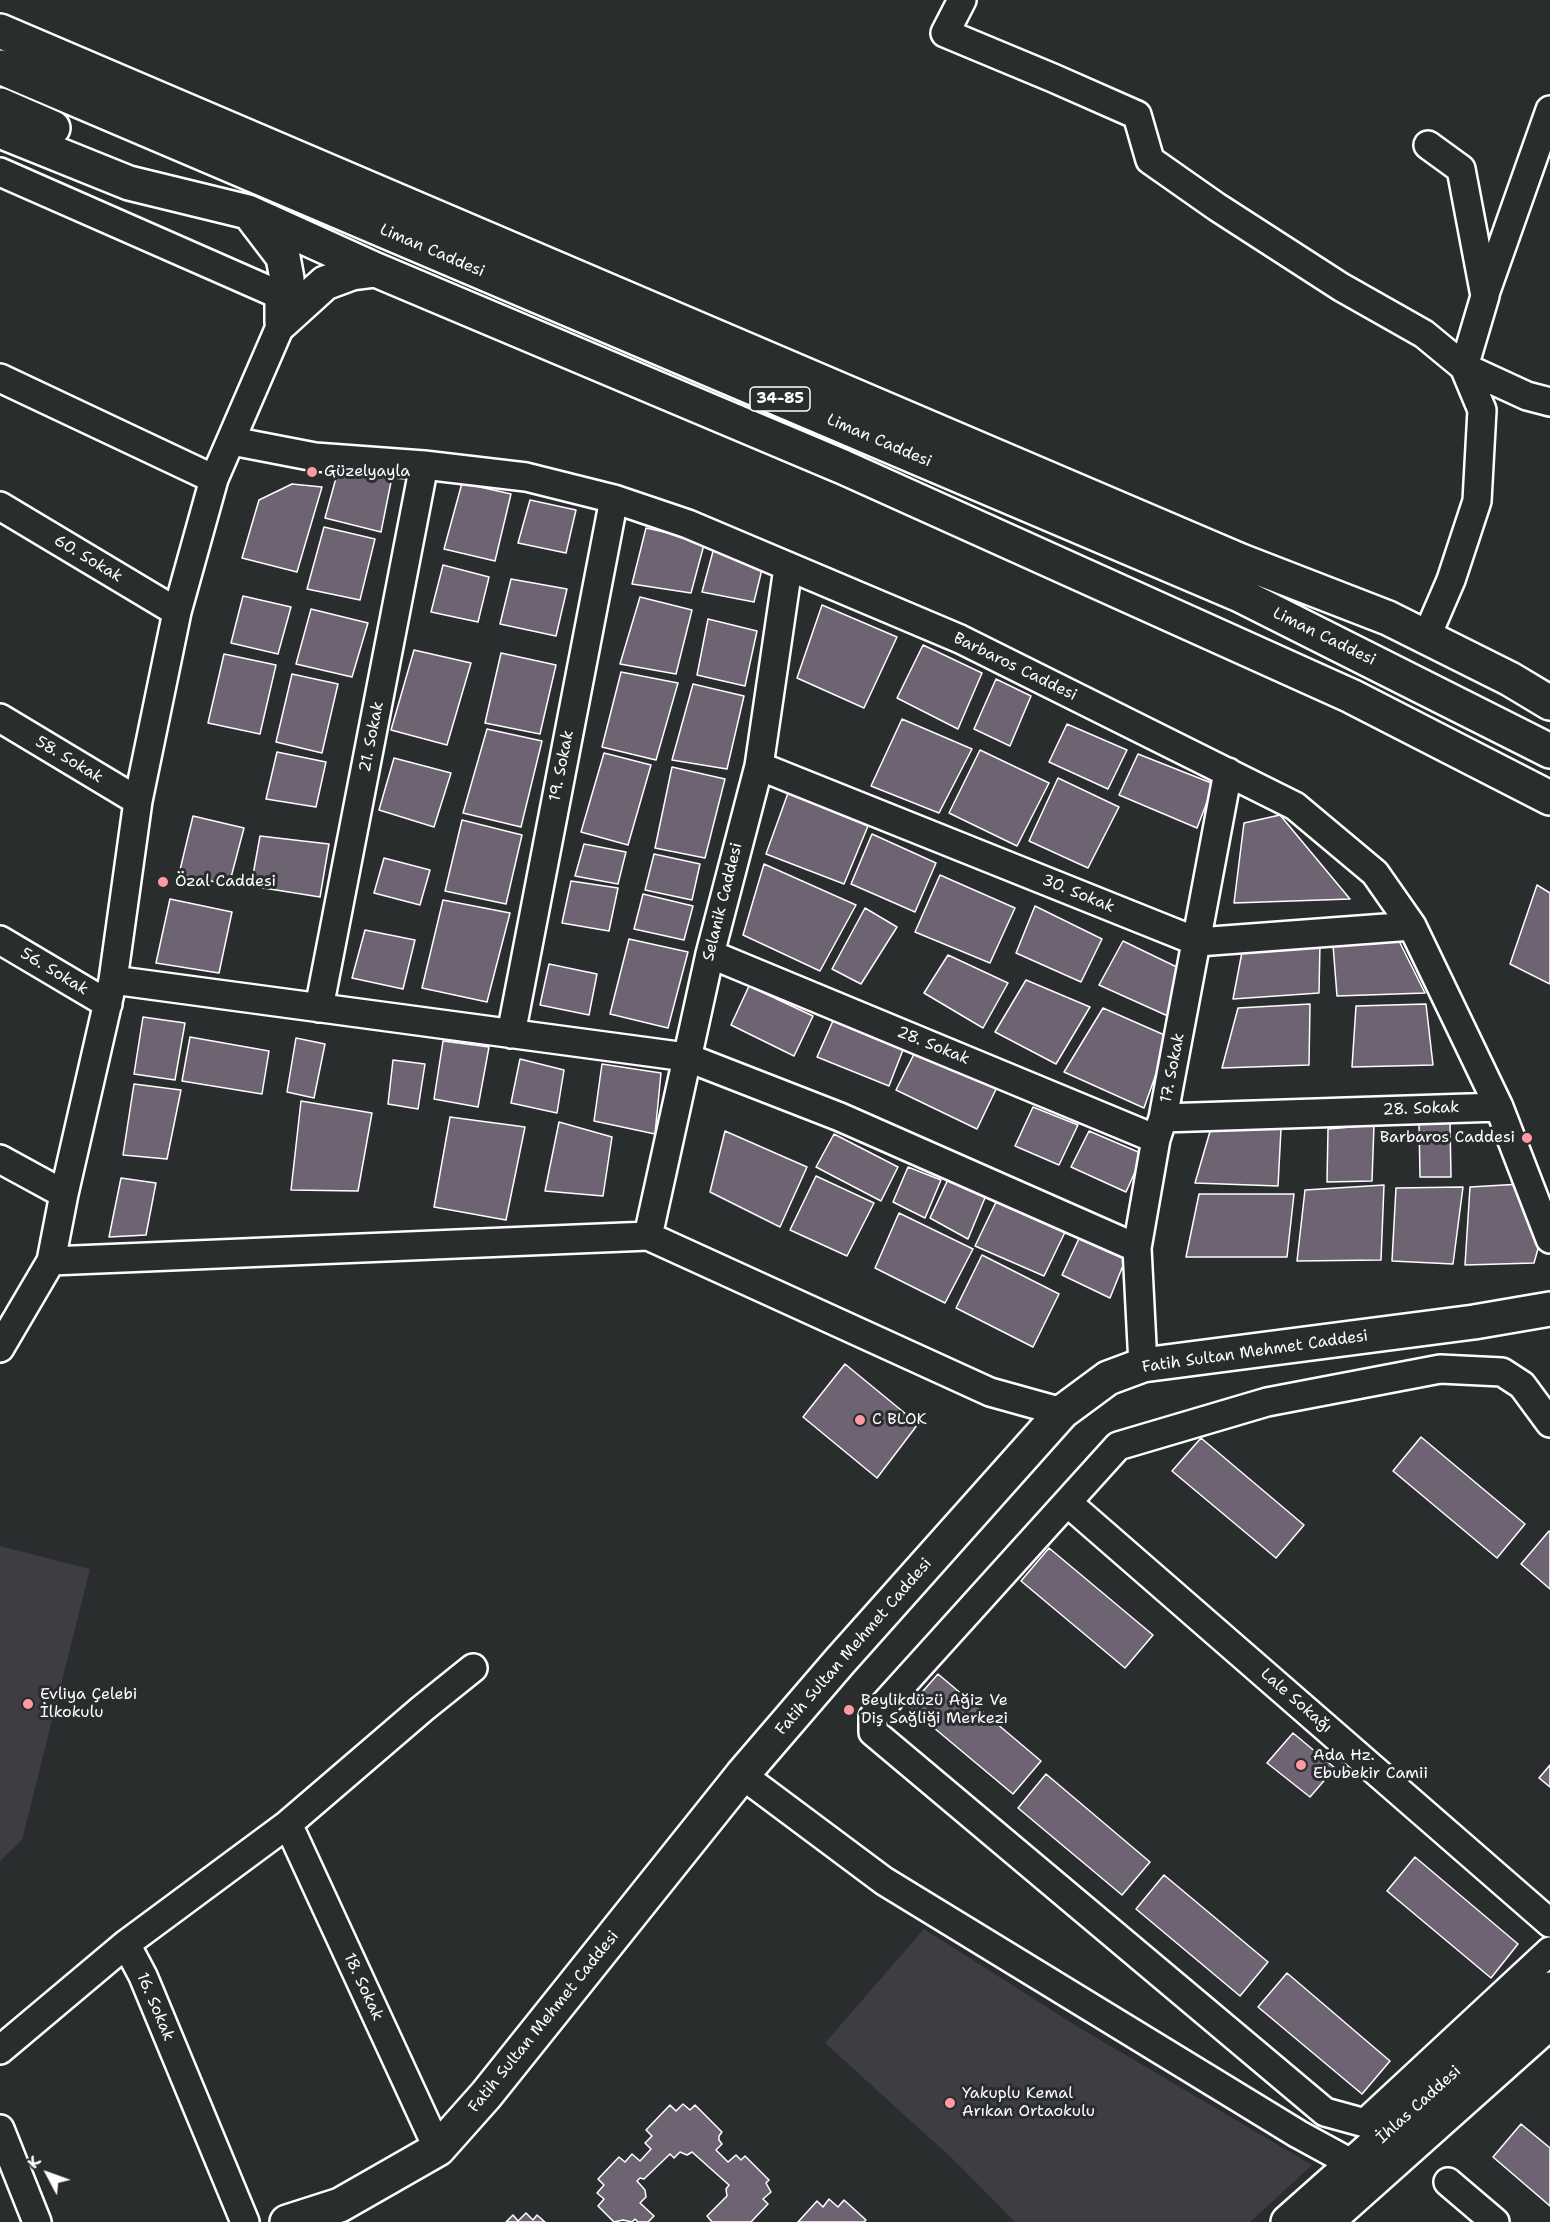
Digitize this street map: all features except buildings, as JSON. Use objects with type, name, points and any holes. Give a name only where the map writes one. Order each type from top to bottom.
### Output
[{"type":"main road","name":"Liman Caddesi","points":[[0,31],[1241,561],[1388,618],[1510,679],[1550,703]]},
{"type":"main road","name":"Liman Caddesi","points":[[0,67],[1240,595],[1550,751]]},
{"type":"main road","points":[[0,105],[376,270],[843,467],[1351,696],[1550,798]]},
{"type":"main road","points":[[0,130],[129,183],[248,212],[283,257],[287,279],[282,309]]},
{"type":"main road","points":[[282,309],[325,283],[352,273],[376,270]]},
{"type":"main road","points":[[1510,679],[1550,695]]},
{"type":"main road","name":"Fatih Sultan Mehmet Caddesi","points":[[287,2222],[340,2205],[438,2149],[486,2095],[742,1775],[848,1652],[1062,1412],[1108,1378],[1143,1365],[1462,1323],[1550,1309]]},
{"type":"main road","name":"İhlas Caddesi","points":[[1288,2222],[1550,1989]]},
{"type":"main road","name":"İhlas Caddesi","points":[[1326,2222],[1550,2022]]},
{"type":"street","points":[[962,0],[945,33],[1137,116],[1150,160],[1217,207],[1341,287],[1424,334],[1464,368],[1527,396],[1550,402]]},
{"type":"street","points":[[1426,638],[1451,580],[1477,501],[1482,410],[1464,368],[1485,296],[1550,110]]},
{"type":"street","points":[[1428,145],[1461,169],[1485,296]]},
{"type":"street","points":[[0,172],[282,309],[232,441],[213,479],[177,612],[138,801],[111,992],[64,1194],[51,1261],[0,1348]]},
{"type":"street","points":[[0,378],[213,479]]},
{"type":"street","name":"Barbaros Caddesi","points":[[232,441],[315,457],[424,465],[526,477],[614,499],[688,524],[960,639],[1295,806],[1375,873],[1412,926],[1499,1107],[1550,1239]]},
{"type":"street","name":"21. Sokak","points":[[319,1008],[424,465]]},
{"type":"street","name":"19. Sokak","points":[[511,1034],[614,499]]},
{"type":"street","name":"60. Sokak","points":[[0,506],[177,612]]},
{"type":"street","name":"Selanik Caddesi","points":[[648,1236],[710,954],[759,766],[788,568]]},
{"type":"street","name":"58. Sokak","points":[[0,718],[138,801]]},
{"type":"street","name":"30. Sokak","points":[[759,766],[1198,942],[1412,926]]},
{"type":"street","name":"17. Sokak","points":[[1143,1365],[1137,1248],[1198,942],[1228,772]]},
{"type":"street","name":"56. Sokak","points":[[0,940],[111,992]]},
{"type":"street","name":"28. Sokak","points":[[710,954],[1160,1128],[1499,1107]]},
{"type":"street","points":[[111,992],[319,1008],[686,1057],[840,1117],[1137,1248]]},
{"type":"street","points":[[0,1159],[64,1194]]},
{"type":"street","points":[[51,1261],[648,1236],[990,1392],[1062,1412]]},
{"type":"street","points":[[1550,1423],[1522,1385],[1502,1372],[1440,1369],[1267,1402],[1118,1446],[873,1717],[873,1732],[1325,2112],[1365,2124],[1550,1951]]},
{"type":"street","name":"Lale Sokağı","points":[[1068,1503],[1550,1923]]},
{"type":"street","points":[[0,2050],[126,1944],[288,1824],[473,1668]]},
{"type":"street","points":[[742,1775],[884,1881],[1298,2134],[1353,2164]]},
{"type":"street","name":"18. Sokak","points":[[288,1824],[438,2149]]},
{"type":"street","name":"16. Sokak","points":[[126,1944],[143,1976],[245,2222]]},
{"type":"street","points":[[0,2129],[37,2222]]},
{"type":"street","points":[[1448,2182],[1495,2222]]},
{"type":"shaded area","name":"Evliya Çelebi İlkokulu","points":[[0,1546],[90,1569],[22,1840],[0,1861]]},
{"type":"shaded area","points":[[924,1929],[1078,2027],[1312,2165],[1250,2222],[1015,2222],[956,2162],[825,2043]]},
{"type":"place","name":"Güzelyayla","points":[[312,472]]},
{"type":"place","name":"Özal Caddesi","points":[[163,882]]},
{"type":"place","name":"Barbaros Caddesi","points":[[1527,1138]]},
{"type":"place","name":"C BLOK","points":[[860,1420]]},
{"type":"place","name":"Evliya Çelebi İlkokulu","points":[[28,1704]]},
{"type":"place","name":"Beylikdüzü Ağiz Ve Diş Sağliği Merkezi","points":[[849,1710]]},
{"type":"place","name":"Ada Hz. Ebubekir Camii","points":[[1301,1765]]},
{"type":"place","name":"Yakuplu Kemal Arıkan Ortaokulu","points":[[950,2103]]}]
